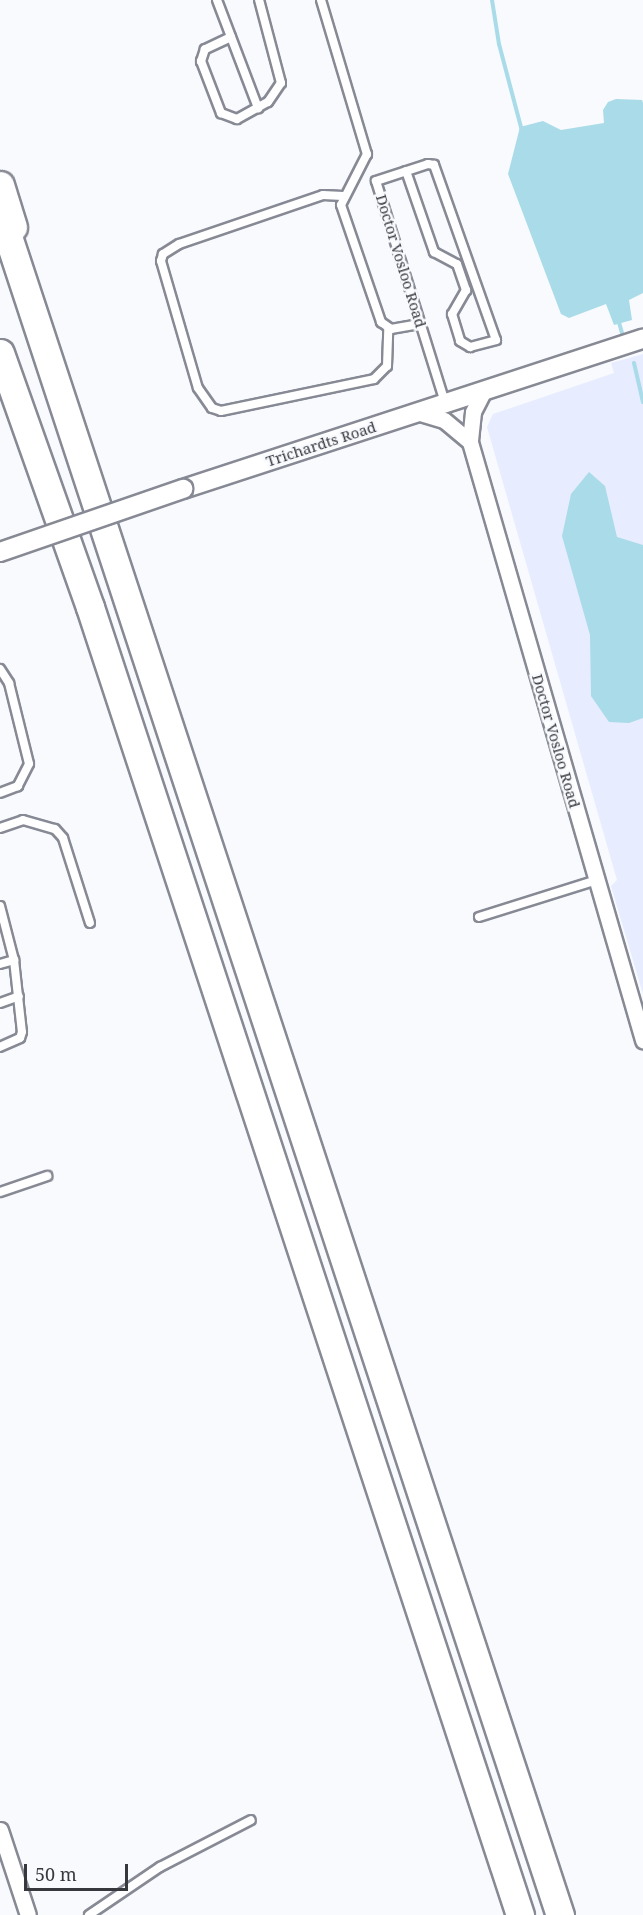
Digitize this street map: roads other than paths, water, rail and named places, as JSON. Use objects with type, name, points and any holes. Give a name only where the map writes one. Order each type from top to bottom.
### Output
[{"type":"highway","points":[[0,185],[81,452]]},
{"type":"highway","points":[[0,212],[81,452],[560,1915]]},
{"type":"highway","points":[[0,353],[93,618],[520,1915]]},
{"type":"street","name":"Trichardts Road","points":[[0,552],[183,489],[643,339]]},
{"type":"street","name":"Doctor Vosloo Road","points":[[483,392],[473,412],[470,442],[643,1040]]},
{"type":"street","points":[[417,412],[444,420],[470,442]]},
{"type":"street","points":[[0,1830],[28,1915]]},
{"type":"lane","points":[[217,0],[258,108]]},
{"type":"lane","points":[[231,37],[210,45],[202,55],[216,105],[228,118],[237,119],[274,96],[281,75],[259,0]]},
{"type":"lane","points":[[321,0],[367,154],[362,169],[343,196],[341,205],[381,322],[388,328],[420,324]]},
{"type":"lane","name":"Doctor Vosloo Road","points":[[445,404],[376,181],[428,164],[437,170],[496,340],[470,347],[460,341],[452,314],[466,290]]},
{"type":"lane","points":[[406,171],[434,252],[456,264],[466,290],[478,284]]},
{"type":"lane","points":[[343,196],[323,195],[179,244],[163,254],[161,261],[198,388],[212,408],[221,411],[374,379],[387,366],[388,328]]},
{"type":"lane","points":[[0,669],[9,683],[29,752],[29,764],[18,786],[0,793]]},
{"type":"lane","points":[[0,828],[23,820],[56,829],[63,838],[90,923]]},
{"type":"lane","points":[[480,917],[597,880]]},
{"type":"lane","points":[[0,906],[14,960],[20,996],[22,1032],[20,1038],[0,1047]]},
{"type":"lane","points":[[0,964],[14,960]]},
{"type":"lane","points":[[0,1003],[20,996]]},
{"type":"lane","points":[[0,1192],[46,1176]]},
{"type":"lane","points":[[89,1915],[160,1867],[252,1820]]},
{"type":"water","points":[[616,99],[642,100],[643,103],[643,293],[629,300],[632,320],[614,325],[606,304],[569,318],[561,314],[508,174],[520,127],[543,121],[561,130],[604,123],[603,110],[608,102]]},
{"type":"water","points":[[589,472],[605,486],[617,537],[643,545],[643,718],[629,723],[609,722],[591,696],[590,635],[562,536],[571,494]]},
{"type":"waterway","points":[[492,0],[499,44],[522,131]]},
{"type":"waterway","points":[[618,319],[622,333]]},
{"type":"waterway","points":[[634,363],[643,402]]}]
